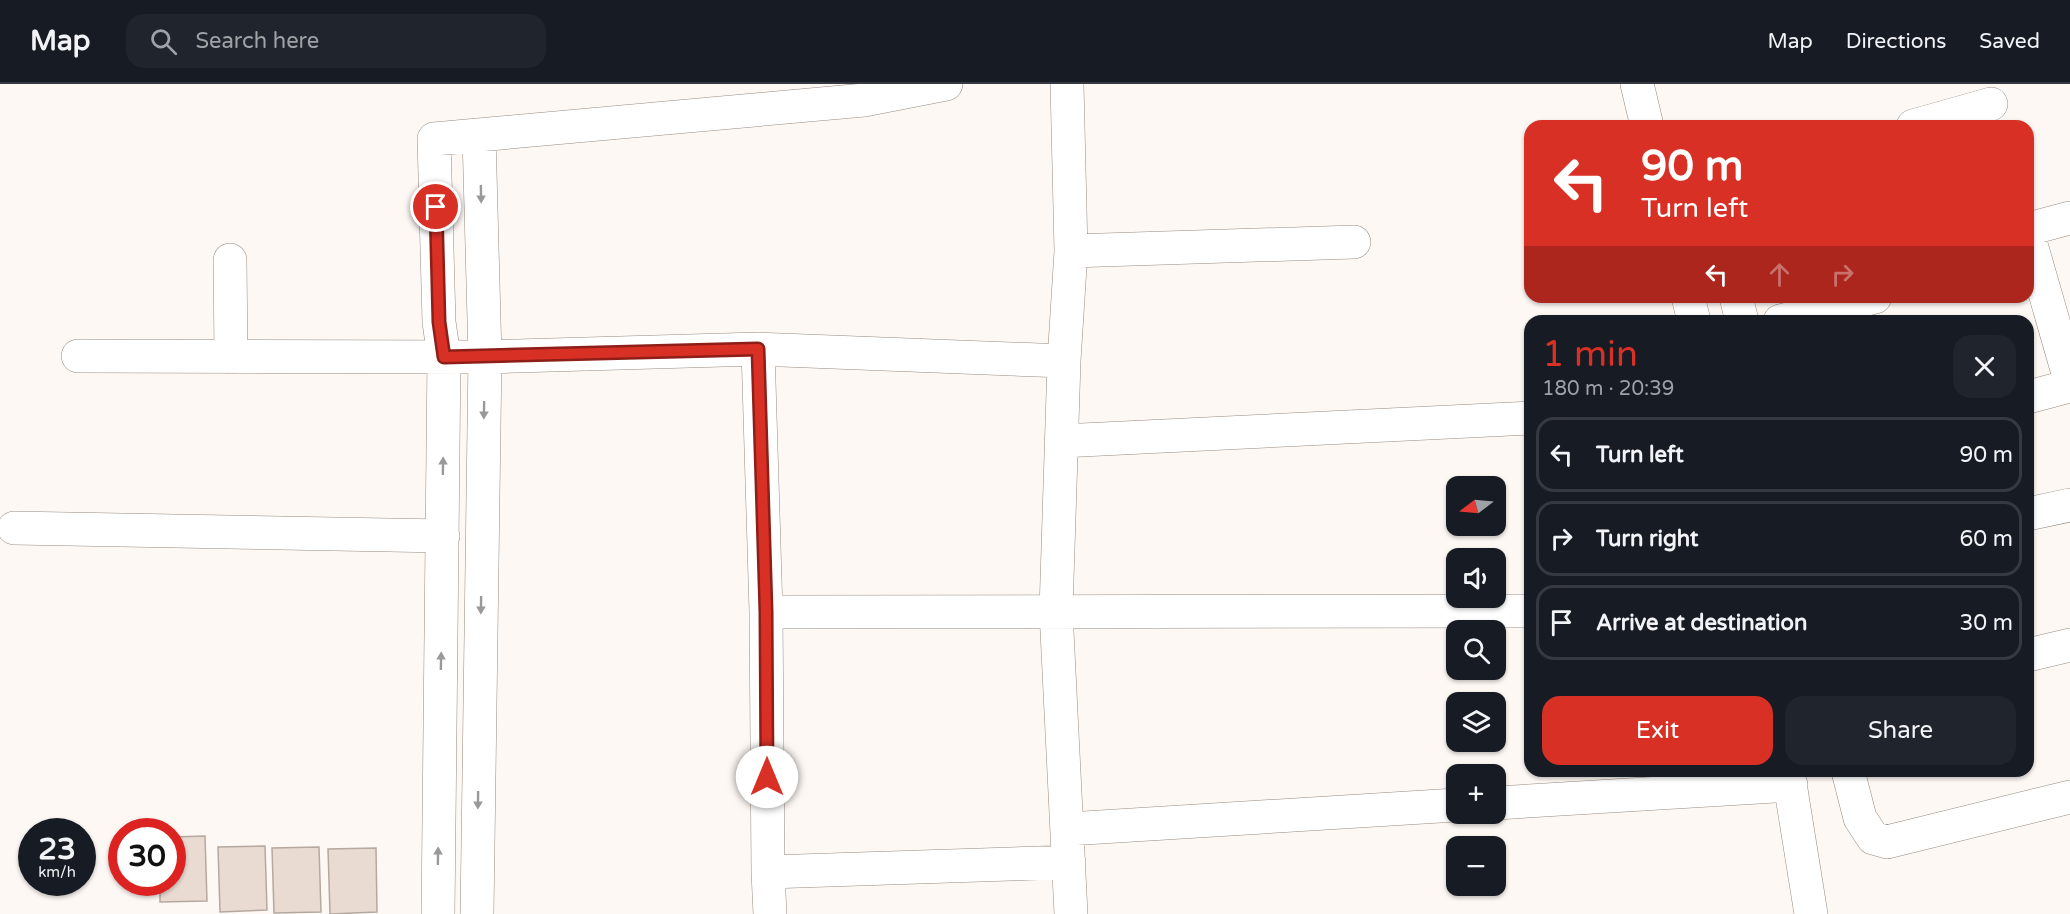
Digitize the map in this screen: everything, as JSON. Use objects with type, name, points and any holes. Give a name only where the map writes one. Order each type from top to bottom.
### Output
[{"type":"street","points":[[438,914],[444,357],[439,322],[434,139],[556,126],[864,100],[946,84]]},
{"type":"street","points":[[1067,84],[1071,251],[1064,361],[1056,611],[1071,914]]},
{"type":"street","points":[[1637,84],[1646,120]]},
{"type":"street","points":[[1929,120],[1990,97]]},
{"type":"street","points":[[477,914],[485,357],[479,135]]},
{"type":"street","points":[[2034,241],[2070,218]]},
{"type":"street","points":[[1071,251],[1354,242]]},
{"type":"street","points":[[2034,258],[2070,380]]},
{"type":"street","points":[[230,260],[231,357]]},
{"type":"street","points":[[1804,315],[1851,303]]},
{"type":"street","points":[[78,356],[485,357],[758,349],[1064,361]]},
{"type":"street","points":[[758,349],[766,612],[770,914]]},
{"type":"street","points":[[2034,395],[2070,386]]},
{"type":"street","points":[[1061,441],[1524,418]]},
{"type":"street","points":[[2034,513],[2070,505]]},
{"type":"street","points":[[14,528],[442,536]]},
{"type":"street","points":[[766,612],[1524,610]]},
{"type":"street","points":[[2034,654],[2070,645]]},
{"type":"street","points":[[1850,777],[1860,818],[1873,838],[1887,842],[2070,797]]},
{"type":"street","points":[[1506,802],[1790,778],[1811,914]]},
{"type":"street","points":[[1068,829],[1446,806]]},
{"type":"street","points":[[768,872],[1069,862]]},
{"type":"building","points":[[205,836],[207,901],[160,902],[160,896],[186,896],[186,837]]},
{"type":"building","points":[[265,846],[267,910],[220,912],[218,847]]},
{"type":"building","points":[[319,847],[321,912],[274,913],[272,848]]},
{"type":"building","points":[[376,848],[377,912],[330,914],[328,849]]},
{"type":"route","points":[[436,207],[439,322],[444,357],[758,349],[766,612],[767,777]]}]
